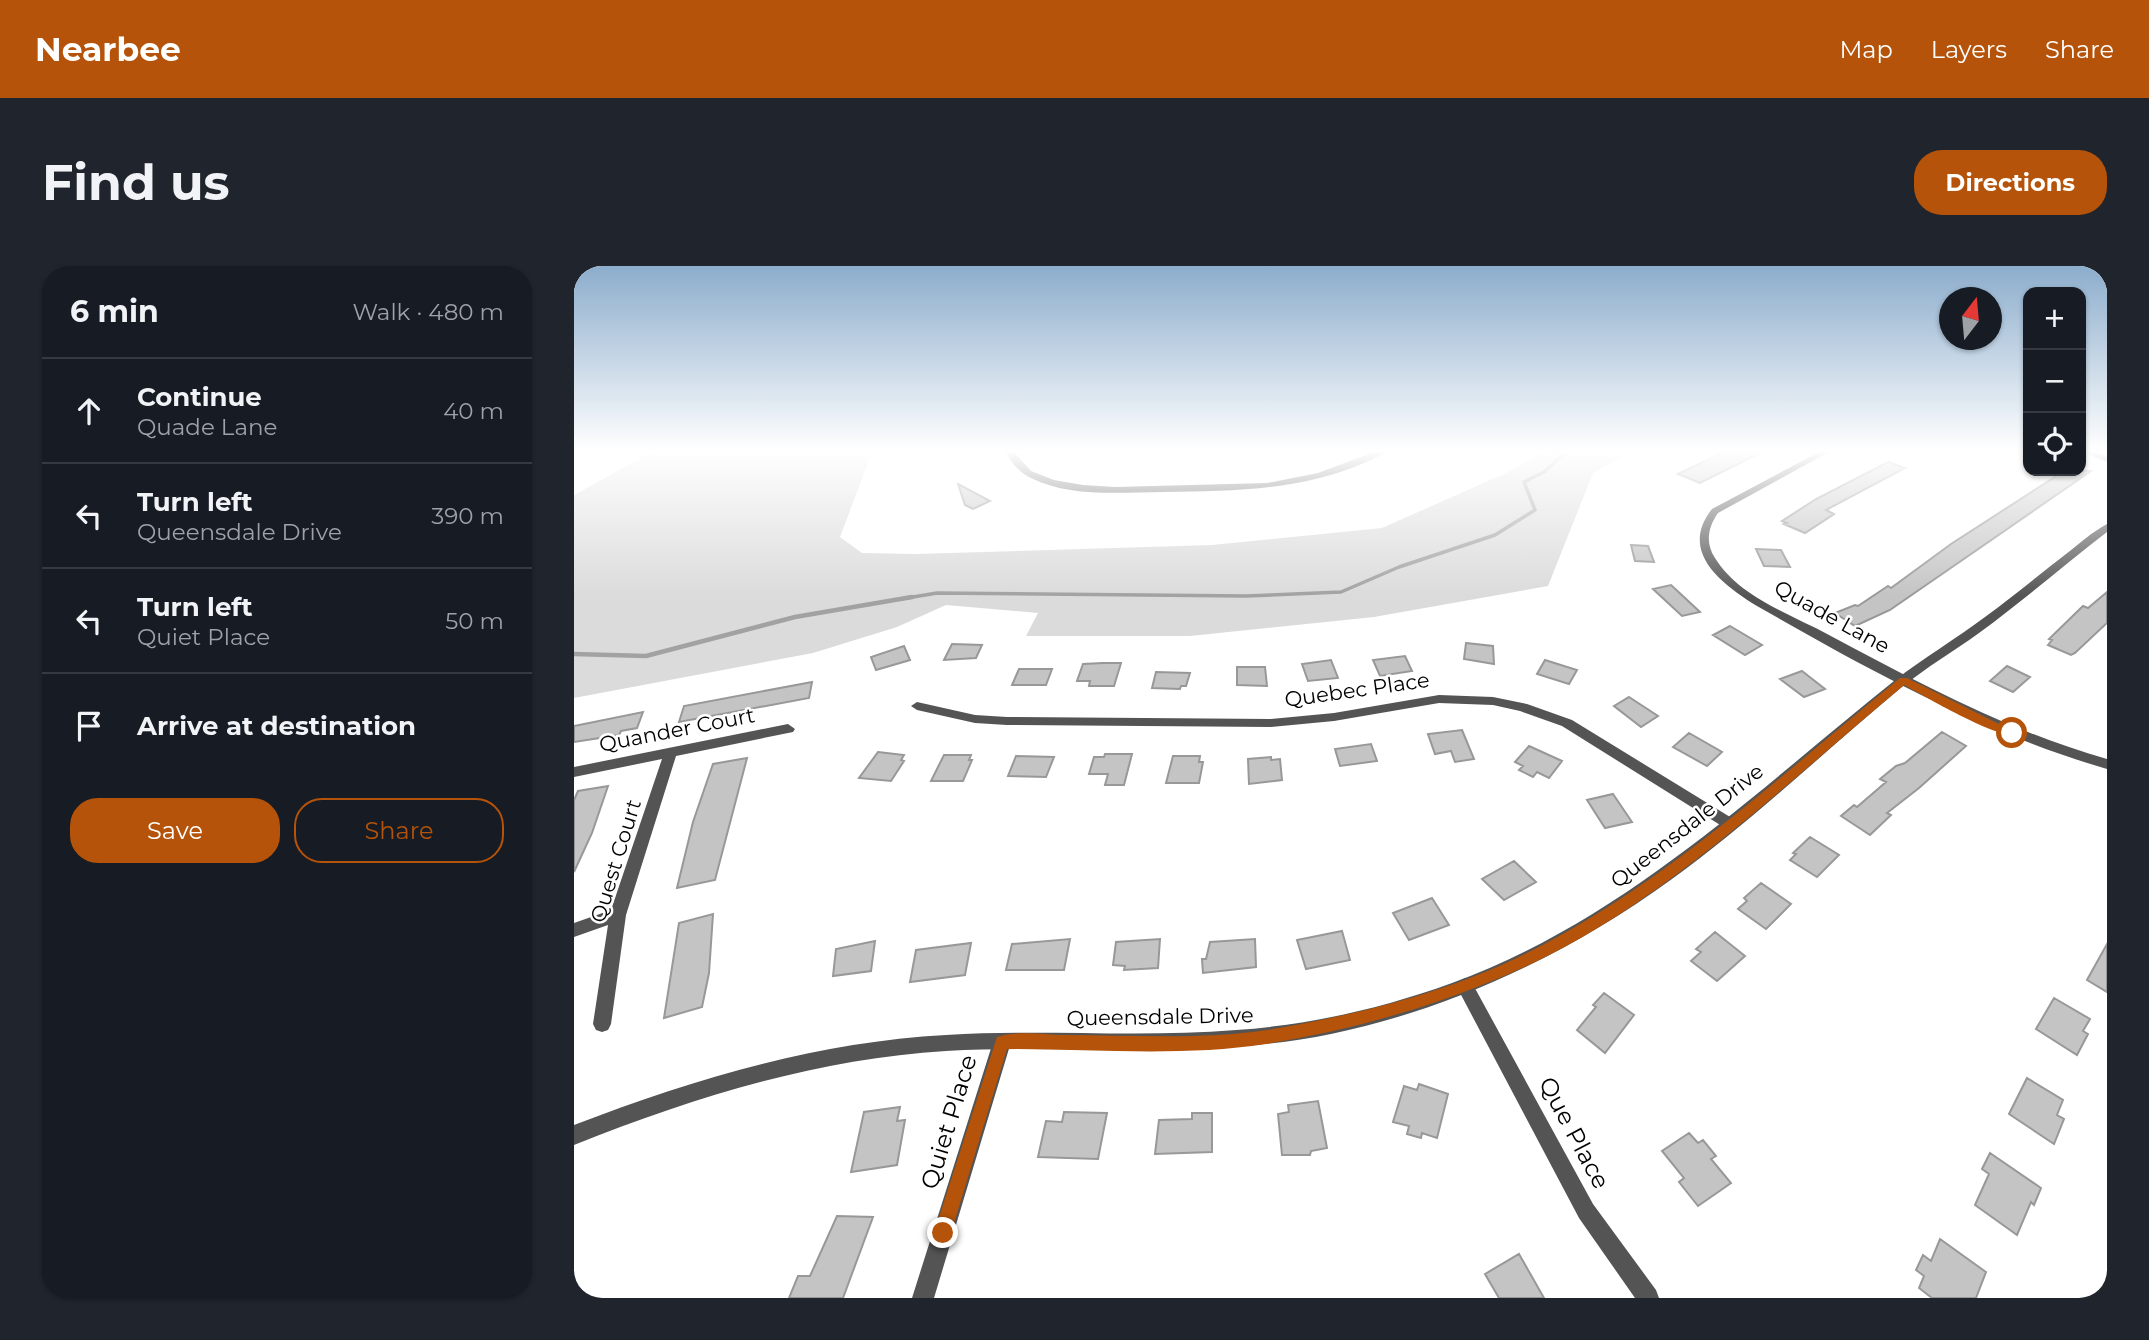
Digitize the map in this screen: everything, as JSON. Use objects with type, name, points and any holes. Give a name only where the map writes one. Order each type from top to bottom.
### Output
[{"type":"street","name":"Quade Lane","points":[[1734,500],[1715,510],[1704,529],[1705,550],[1718,570],[1744,592],[1968,715],[2054,750],[2107,764]]},
{"type":"street","name":"Queensdale Drive","points":[[574,1135],[710,1087],[796,1065],[922,1045],[1002,1042],[1200,1042],[1264,1037],[1376,1016],[1465,986],[1530,958],[1625,903],[1730,824],[1903,680],[1983,625],[2107,527]]},
{"type":"street","name":"Quebec Place","points":[[918,706],[975,719],[1007,721],[1258,723],[1334,718],[1438,699],[1493,701],[1522,706],[1567,723],[1730,824]]},
{"type":"street","name":"Quander Court","points":[[574,772],[788,729]]},
{"type":"street","name":"Quest Court","points":[[602,1024],[618,915],[671,752]]},
{"type":"street","points":[[574,930],[618,915]]},
{"type":"street","name":"Que Place","points":[[1465,986],[1586,1211],[1648,1298]]},
{"type":"street","name":"Quiet Place","points":[[923,1298],[1002,1042]]},
{"type":"shaded area","points":[[574,500],[854,500],[840,537],[862,553],[915,554],[1212,545],[1382,528],[1445,500],[1582,500],[1548,586],[1374,617],[1190,636],[1026,636],[1038,613],[946,605],[897,627],[813,653],[574,698]]},
{"type":"building","points":[[963,500],[990,501],[973,509],[965,505]]},
{"type":"building","points":[[1814,500],[1845,500],[1826,510],[1834,514],[1805,533],[1782,521]]},
{"type":"building","points":[[2019,500],[2049,500],[1890,610],[1855,626],[1835,613],[1858,606],[1888,586],[1891,588],[1951,544]]},
{"type":"building","points":[[1631,545],[1648,546],[1654,562],[1635,561]]},
{"type":"building","points":[[1756,549],[1781,550],[1790,567],[1764,566]]},
{"type":"building","points":[[1671,585],[1700,612],[1682,616],[1653,589]]},
{"type":"building","points":[[2107,592],[2107,623],[2075,653],[2071,655],[2048,645],[2052,640],[2049,639],[2083,606],[2088,608]]},
{"type":"building","points":[[1730,626],[1762,645],[1745,655],[1713,635]]},
{"type":"building","points":[[1466,643],[1493,646],[1494,664],[1464,659]]},
{"type":"building","points":[[952,644],[982,645],[976,658],[944,660]]},
{"type":"building","points":[[904,646],[910,660],[876,670],[871,657]]},
{"type":"building","points":[[1405,656],[1412,671],[1380,676],[1373,660]]},
{"type":"building","points":[[1331,660],[1338,678],[1308,681],[1302,664]]},
{"type":"building","points":[[1545,660],[1577,670],[1569,684],[1537,674]]},
{"type":"building","points":[[1121,663],[1114,686],[1089,686],[1090,681],[1077,681],[1083,664]]},
{"type":"building","points":[[2007,666],[2030,677],[2013,692],[1990,681]]},
{"type":"building","points":[[1237,667],[1265,667],[1267,686],[1237,685]]},
{"type":"building","points":[[1019,669],[1052,669],[1046,685],[1012,685]]},
{"type":"building","points":[[1802,671],[1825,689],[1804,697],[1780,679]]},
{"type":"building","points":[[1156,672],[1190,673],[1186,686],[1181,686],[1180,689],[1152,688]]},
{"type":"building","points":[[812,682],[809,698],[679,722],[684,706]]},
{"type":"building","points":[[1629,697],[1658,716],[1641,727],[1614,706]]},
{"type":"building","points":[[643,712],[637,728],[621,731],[619,735],[574,742],[574,726]]},
{"type":"building","points":[[1462,730],[1474,759],[1455,762],[1451,751],[1435,754],[1428,734]]},
{"type":"building","points":[[1942,732],[1966,746],[1887,813],[1891,815],[1870,835],[1841,816],[1854,805],[1857,807],[1886,782],[1880,779],[1896,766],[1905,763]]},
{"type":"building","points":[[1689,733],[1722,752],[1707,766],[1673,747]]},
{"type":"building","points":[[1371,744],[1377,761],[1340,766],[1335,749]]},
{"type":"building","points":[[1529,746],[1562,761],[1549,778],[1537,772],[1533,777],[1519,770],[1523,766],[1515,762]]},
{"type":"building","points":[[878,752],[904,755],[901,760],[904,761],[891,781],[859,778]]},
{"type":"building","points":[[1105,754],[1132,754],[1124,785],[1105,785],[1108,774],[1089,774],[1094,757],[1104,757]]},
{"type":"building","points":[[944,755],[971,755],[969,760],[972,760],[963,781],[931,781]]},
{"type":"building","points":[[1016,756],[1054,757],[1046,777],[1008,776]]},
{"type":"building","points":[[1173,756],[1200,756],[1199,762],[1203,762],[1199,783],[1166,783]]},
{"type":"building","points":[[1271,757],[1271,760],[1280,759],[1282,780],[1249,784],[1248,759]]},
{"type":"building","points":[[747,758],[715,880],[677,888],[693,822],[713,764]]},
{"type":"building","points":[[608,786],[592,833],[574,872],[574,800],[578,791]]},
{"type":"building","points":[[1613,794],[1632,822],[1605,828],[1587,800]]},
{"type":"building","points":[[1810,837],[1839,855],[1817,877],[1790,860],[1796,854],[1793,853]]},
{"type":"building","points":[[1514,861],[1536,882],[1504,900],[1482,879]]},
{"type":"building","points":[[1761,883],[1791,904],[1766,929],[1738,909],[1747,901],[1744,898]]},
{"type":"building","points":[[1432,898],[1449,925],[1409,940],[1393,913]]},
{"type":"building","points":[[713,914],[709,973],[702,1007],[664,1018],[679,923]]},
{"type":"building","points":[[1342,931],[1350,960],[1306,969],[1297,940]]},
{"type":"building","points":[[1715,932],[1745,956],[1717,981],[1691,961],[1701,952],[1696,949]]},
{"type":"building","points":[[1070,939],[1064,970],[1006,970],[1012,944]]},
{"type":"building","points":[[1160,939],[1158,968],[1124,970],[1125,966],[1113,965],[1116,942]]},
{"type":"building","points":[[1255,939],[1256,967],[1203,973],[1202,959],[1206,959],[1210,942]]},
{"type":"building","points":[[875,941],[871,971],[833,976],[836,949]]},
{"type":"building","points":[[971,943],[965,975],[910,982],[916,950]]},
{"type":"building","points":[[2107,944],[2107,992],[2087,980]]},
{"type":"building","points":[[1604,993],[1634,1015],[1605,1053],[1577,1030]]},
{"type":"building","points":[[2054,998],[2090,1019],[2083,1031],[2088,1034],[2077,1055],[2036,1029]]},
{"type":"building","points":[[2027,1078],[2063,1100],[2057,1115],[2064,1119],[2054,1144],[2009,1114]]},
{"type":"building","points":[[1419,1084],[1448,1094],[1437,1138],[1422,1133],[1421,1138],[1407,1134],[1409,1126],[1393,1122],[1404,1086],[1417,1090]]},
{"type":"building","points":[[1318,1101],[1327,1148],[1311,1151],[1310,1155],[1282,1155],[1278,1114],[1289,1112],[1288,1105]]},
{"type":"building","points":[[900,1107],[897,1121],[905,1120],[897,1165],[851,1172],[864,1112]]},
{"type":"building","points":[[1064,1112],[1107,1113],[1098,1159],[1038,1157],[1046,1121],[1062,1122]]},
{"type":"building","points":[[1192,1113],[1212,1113],[1212,1152],[1155,1154],[1159,1120],[1192,1119]]},
{"type":"building","points":[[1689,1133],[1698,1143],[1703,1140],[1716,1156],[1711,1159],[1731,1183],[1698,1206],[1679,1182],[1684,1178],[1662,1151]]},
{"type":"building","points":[[1990,1153],[2041,1188],[2034,1205],[2031,1202],[2017,1235],[1975,1205],[1989,1174],[1982,1169]]},
{"type":"building","points":[[837,1216],[873,1217],[843,1298],[789,1298],[798,1276],[810,1276]]},
{"type":"building","points":[[1940,1239],[1986,1272],[1976,1298],[1932,1298],[1919,1288],[1924,1276],[1916,1270],[1923,1255],[1931,1261]]},
{"type":"building","points":[[1519,1254],[1544,1298],[1499,1298],[1485,1274]]},
{"type":"waterway","points":[[901,599],[937,593],[1246,596],[1341,592],[1399,567],[1495,535],[1535,510],[1531,500]]},
{"type":"waterway","points":[[574,654],[646,656],[795,617],[912,597]]},
{"type":"route","points":[[943,1233],[1002,1042],[1200,1042],[1264,1037],[1376,1016],[1465,986],[1530,958],[1586,928],[1625,903],[1708,841],[1856,722],[1903,680],[1968,715],[2012,733]]}]
